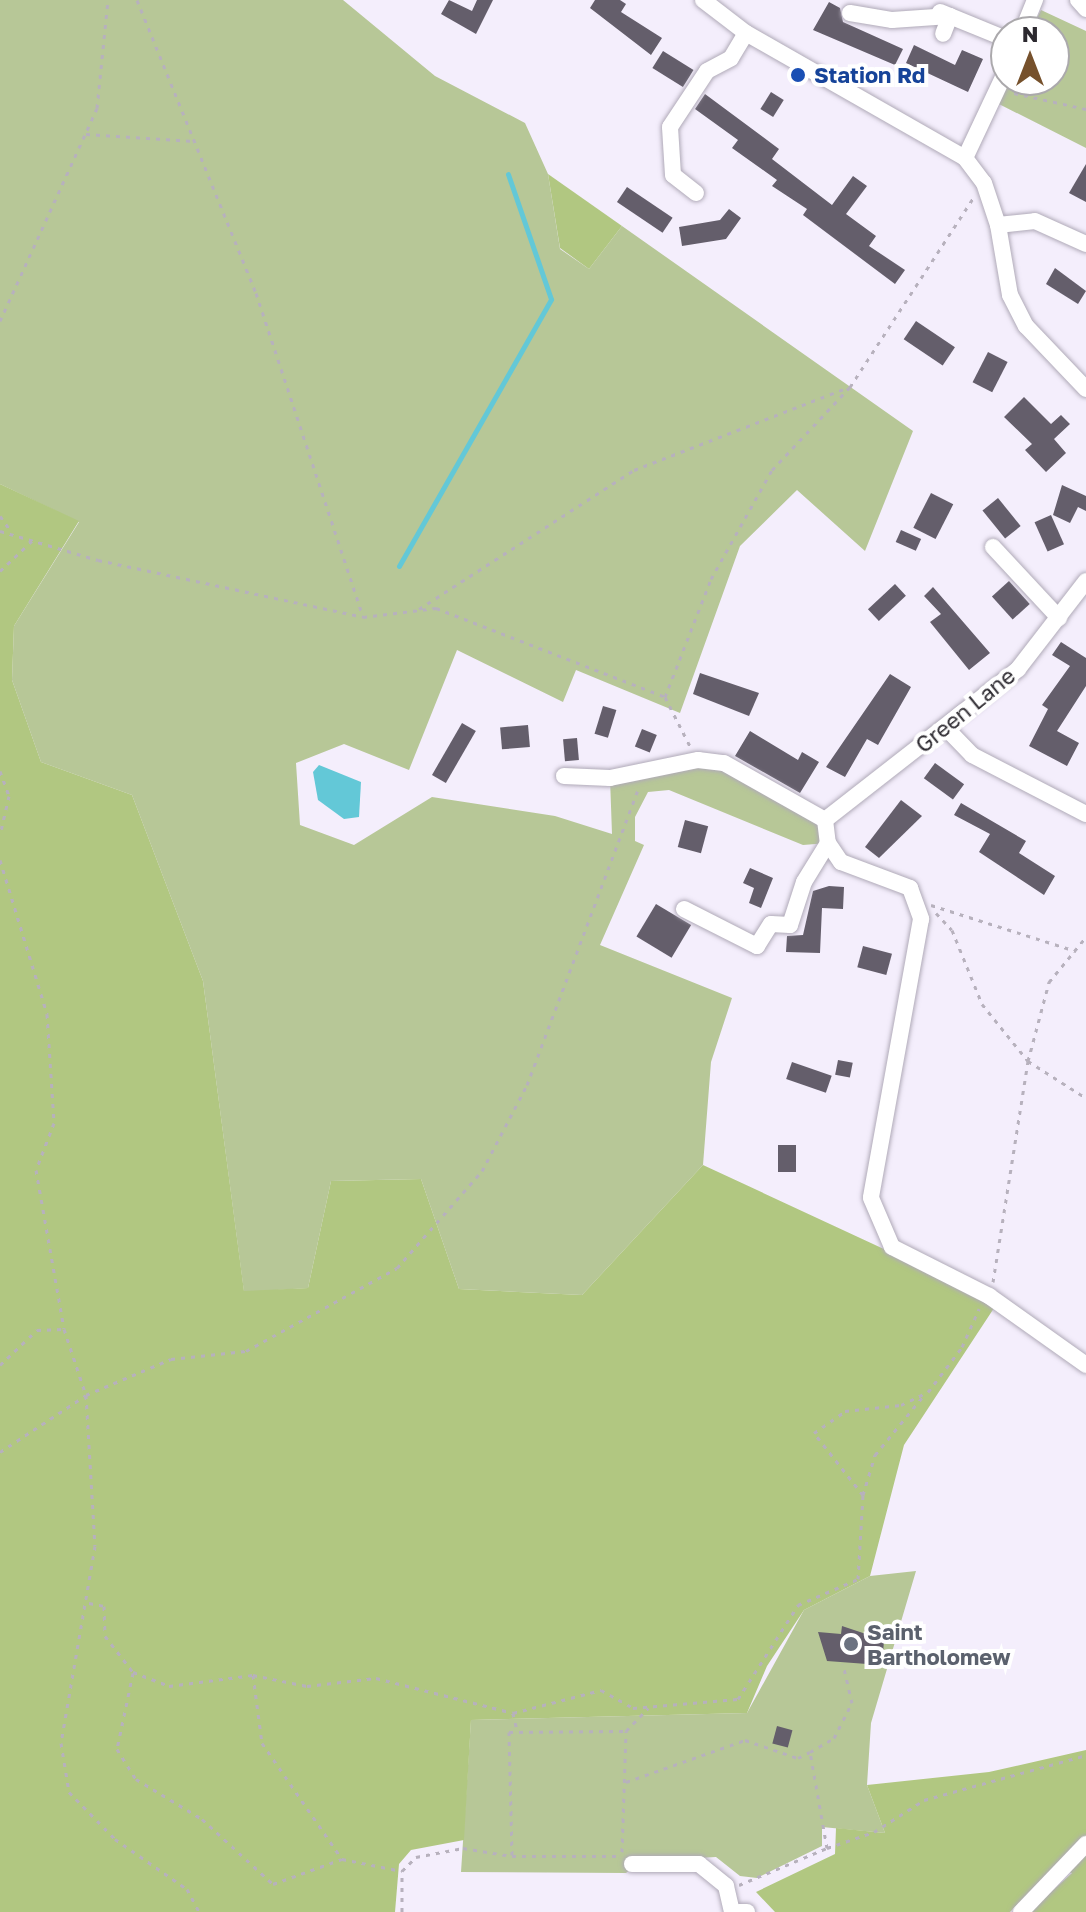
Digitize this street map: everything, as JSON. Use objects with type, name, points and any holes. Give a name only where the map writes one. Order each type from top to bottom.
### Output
[{"type":"street","points":[[703,0],[746,33],[965,158],[984,183],[998,225],[1010,295],[1021,316],[1086,389]]},
{"type":"street","points":[[1078,0],[1086,9]]},
{"type":"street","points":[[850,13],[892,20],[942,13],[990,32]]},
{"type":"street","points":[[942,13],[943,34]]},
{"type":"street","points":[[696,193],[673,175],[670,127],[707,71],[731,58],[746,33]]},
{"type":"street","points":[[965,158],[994,96]]},
{"type":"street","points":[[998,225],[1035,221],[1086,244]]},
{"type":"street","points":[[993,547],[1059,618]]},
{"type":"street","name":"Green Lane","points":[[825,820],[1018,669],[1086,581]]},
{"type":"street","points":[[945,727],[972,755],[1086,814]]},
{"type":"street","points":[[564,776],[643,771],[698,760],[724,763],[825,820],[828,843],[841,862],[910,888],[921,919],[871,1198],[892,1247],[987,1295],[1086,1365]]},
{"type":"street","points":[[684,909],[757,946],[771,924],[790,925],[804,882],[828,843]]},
{"type":"street","points":[[1021,1912],[1086,1844]]},
{"type":"street","points":[[627,1860],[699,1864],[726,1886],[732,1912]]},
{"type":"street","points":[[739,1912],[747,1912]]},
{"type":"path","points":[[0,321],[97,108],[108,0]]},
{"type":"path","points":[[137,0],[256,293],[363,617]]},
{"type":"path","points":[[1022,96],[1029,102],[1086,109]]},
{"type":"path","points":[[86,134],[195,141]]},
{"type":"path","points":[[665,697],[711,579],[772,470],[850,387],[984,183]]},
{"type":"path","points":[[416,611],[634,470],[850,387]]},
{"type":"path","points":[[0,516],[11,531]]},
{"type":"path","points":[[0,531],[11,531],[98,560],[363,617],[436,608],[665,697],[698,760]]},
{"type":"path","points":[[0,571],[34,539]]},
{"type":"path","points":[[0,771],[9,796],[0,835]]},
{"type":"path","points":[[0,1452],[86,1395],[171,1359],[246,1351],[397,1268],[482,1171],[527,1085],[643,771]]},
{"type":"path","points":[[0,860],[47,1014],[54,1123],[36,1170],[64,1329],[86,1395],[95,1546],[89,1603],[61,1743],[69,1792],[115,1839],[187,1889],[199,1912]]},
{"type":"path","points":[[1076,951],[926,903],[952,930],[982,1004],[1028,1061],[1086,1098]]},
{"type":"path","points":[[89,1603],[104,1606],[105,1636],[133,1672],[198,1687],[253,1675],[307,1686],[392,1680],[513,1713],[601,1690],[648,1708],[738,1699],[798,1605],[858,1579],[863,1495],[875,1455],[962,1347],[987,1295],[1028,1061],[1049,982],[1086,937]]},
{"type":"path","points":[[0,1365],[37,1330],[64,1329]]},
{"type":"path","points":[[863,1495],[814,1433],[845,1411],[901,1405],[925,1394]]},
{"type":"path","points":[[626,1782],[745,1740],[798,1758],[810,1752],[834,1738],[852,1703],[843,1664]]},
{"type":"path","points":[[133,1672],[117,1749],[136,1779],[202,1819],[273,1884],[342,1859],[402,1871]]},
{"type":"path","points":[[253,1675],[262,1743],[342,1859]]},
{"type":"path","points":[[402,1912],[402,1871],[416,1857],[463,1848],[512,1856],[627,1860],[626,1731],[648,1708]]},
{"type":"path","points":[[513,1713],[517,1731]]},
{"type":"path","points":[[512,1856],[509,1732],[626,1731]]},
{"type":"path","points":[[810,1752],[827,1848]]},
{"type":"path","points":[[726,1886],[752,1884],[827,1848],[874,1832],[924,1800],[1086,1755]]},
{"type":"green space","points":[[0,0],[343,0],[435,76],[525,123],[548,174],[560,249],[589,269],[622,226],[913,431],[865,551],[797,490],[740,546],[680,713],[576,670],[563,702],[457,650],[409,770],[344,744],[296,763],[300,825],[354,845],[432,797],[555,816],[612,834],[610,778],[724,763],[825,820],[828,843],[803,845],[669,790],[648,792],[635,817],[635,841],[644,845],[600,945],[732,998],[711,1062],[703,1165],[582,1295],[459,1289],[421,1179],[331,1181],[308,1288],[244,1292],[203,981],[132,795],[41,762],[12,680],[14,626],[79,522],[0,484]]},
{"type":"green space","points":[[1041,10],[1054,16],[1038,16]]},
{"type":"green space","points":[[1070,24],[1086,31],[1086,148],[995,102],[998,96],[1070,96]]},
{"type":"green space","points":[[548,174],[622,226],[589,269],[560,248]]},
{"type":"green space","points":[[0,484],[79,521],[14,626],[12,680],[41,762],[132,795],[203,981],[244,1291],[308,1288],[331,1181],[421,1179],[459,1289],[582,1295],[703,1165],[998,1302],[904,1445],[870,1576],[804,1610],[767,1666],[747,1713],[471,1720],[464,1840],[411,1850],[399,1864],[395,1912],[0,1912]]},
{"type":"green space","points":[[916,1571],[871,1723],[867,1785],[885,1833],[822,1827],[822,1846],[757,1878],[740,1876],[716,1857],[641,1861],[626,1873],[461,1872],[471,1720],[747,1713],[804,1610],[870,1576]]},
{"type":"green space","points":[[1086,1750],[1086,1912],[1029,1912],[1072,1873],[1053,1868],[1010,1912],[775,1912],[756,1892],[835,1854],[836,1828],[885,1833],[867,1785],[989,1772]]},
{"type":"water","points":[[319,765],[361,782],[359,817],[344,819],[318,800],[313,772]]},
{"type":"building","points":[[449,0],[472,11],[477,0],[493,0],[476,34],[441,14]]},
{"type":"building","points":[[595,0],[620,0],[626,4],[621,12],[662,38],[651,55],[590,8]]},
{"type":"building","points":[[829,2],[840,8],[843,22],[903,49],[895,65],[813,30]]},
{"type":"building","points":[[914,45],[955,65],[962,50],[983,59],[968,92],[906,63]]},
{"type":"building","points":[[663,51],[694,70],[683,87],[652,68]]},
{"type":"building","points":[[771,92],[784,100],[773,117],[760,109]]},
{"type":"building","points":[[705,94],[779,149],[772,159],[832,205],[853,176],[867,186],[846,214],[876,236],[869,246],[905,270],[895,284],[803,215],[807,209],[772,186],[777,180],[732,148],[738,140],[695,109]]},
{"type":"building","points":[[1086,164],[1086,202],[1069,193]]},
{"type":"building","points":[[627,187],[673,218],[663,233],[617,202]]},
{"type":"building","points":[[729,209],[741,218],[726,239],[682,246],[679,227],[720,220]]},
{"type":"building","points":[[1055,268],[1086,291],[1078,304],[1046,284]]},
{"type":"building","points":[[916,321],[955,347],[943,366],[904,339]]},
{"type":"building","points":[[988,352],[1008,362],[992,392],[973,382]]},
{"type":"building","points":[[1024,397],[1051,424],[1061,415],[1070,424],[1054,439],[1066,453],[1046,472],[1025,450],[1032,444],[1004,417]]},
{"type":"building","points":[[1062,485],[1086,496],[1086,511],[1078,507],[1070,523],[1053,515]]},
{"type":"building","points":[[931,493],[953,504],[936,539],[913,528]]},
{"type":"building","points":[[998,498],[1021,526],[1005,539],[982,511]]},
{"type":"building","points":[[1051,515],[1064,544],[1048,552],[1035,522]]},
{"type":"building","points":[[901,530],[921,539],[916,551],[896,542]]},
{"type":"building","points":[[1009,581],[1030,604],[1013,619],[992,596]]},
{"type":"building","points":[[895,584],[906,596],[879,621],[868,609]]},
{"type":"building","points":[[933,587],[990,653],[969,670],[930,622],[941,614],[924,596]]},
{"type":"building","points":[[1061,642],[1086,658],[1086,686],[1057,731],[1079,743],[1067,766],[1029,746],[1048,709],[1042,705],[1070,666],[1052,655]]},
{"type":"building","points":[[700,673],[759,693],[749,716],[693,694]]},
{"type":"building","points":[[890,674],[911,687],[878,745],[867,739],[845,777],[826,767]]},
{"type":"building","points":[[603,706],[616,710],[608,738],[595,734]]},
{"type":"building","points":[[462,723],[476,731],[446,783],[432,775]]},
{"type":"building","points":[[528,725],[530,747],[502,749],[500,727]]},
{"type":"building","points":[[642,729],[657,735],[650,753],[635,747]]},
{"type":"building","points":[[750,731],[798,760],[802,752],[819,762],[800,793],[735,756]]},
{"type":"building","points":[[577,738],[579,760],[565,761],[563,739]]},
{"type":"building","points":[[935,763],[964,784],[953,800],[924,778]]},
{"type":"building","points":[[901,800],[922,816],[879,858],[865,847]]},
{"type":"building","points":[[961,803],[1026,841],[1019,853],[1055,876],[1044,895],[979,852],[990,834],[954,815]]},
{"type":"building","points":[[685,820],[708,826],[701,853],[678,847]]},
{"type":"building","points":[[750,868],[773,878],[761,908],[749,903],[754,888],[743,883]]},
{"type":"building","points":[[829,886],[844,887],[843,909],[822,908],[820,953],[786,952],[787,936],[803,935],[813,891]]},
{"type":"building","points":[[656,904],[691,925],[672,958],[636,937]]},
{"type":"building","points":[[863,946],[892,954],[886,975],[857,967]]},
{"type":"building","points":[[838,1060],[853,1063],[850,1078],[835,1075]]},
{"type":"building","points":[[792,1062],[832,1076],[826,1093],[786,1079]]},
{"type":"building","points":[[778,1145],[796,1145],[796,1172],[778,1172]]},
{"type":"building","name":"Saint Bartholomew","points":[[842,1626],[884,1640],[883,1654],[868,1653],[867,1664],[827,1661],[818,1632],[841,1634]]},
{"type":"building","points":[[777,1726],[792,1730],[788,1748],[772,1743]]},
{"type":"waterway","points":[[399,566],[551,299],[508,174]]},
{"type":"place","name":"Station Rd","points":[[798,75]]},
{"type":"place","name":"Saint Bartholomew","points":[[851,1644]]}]
